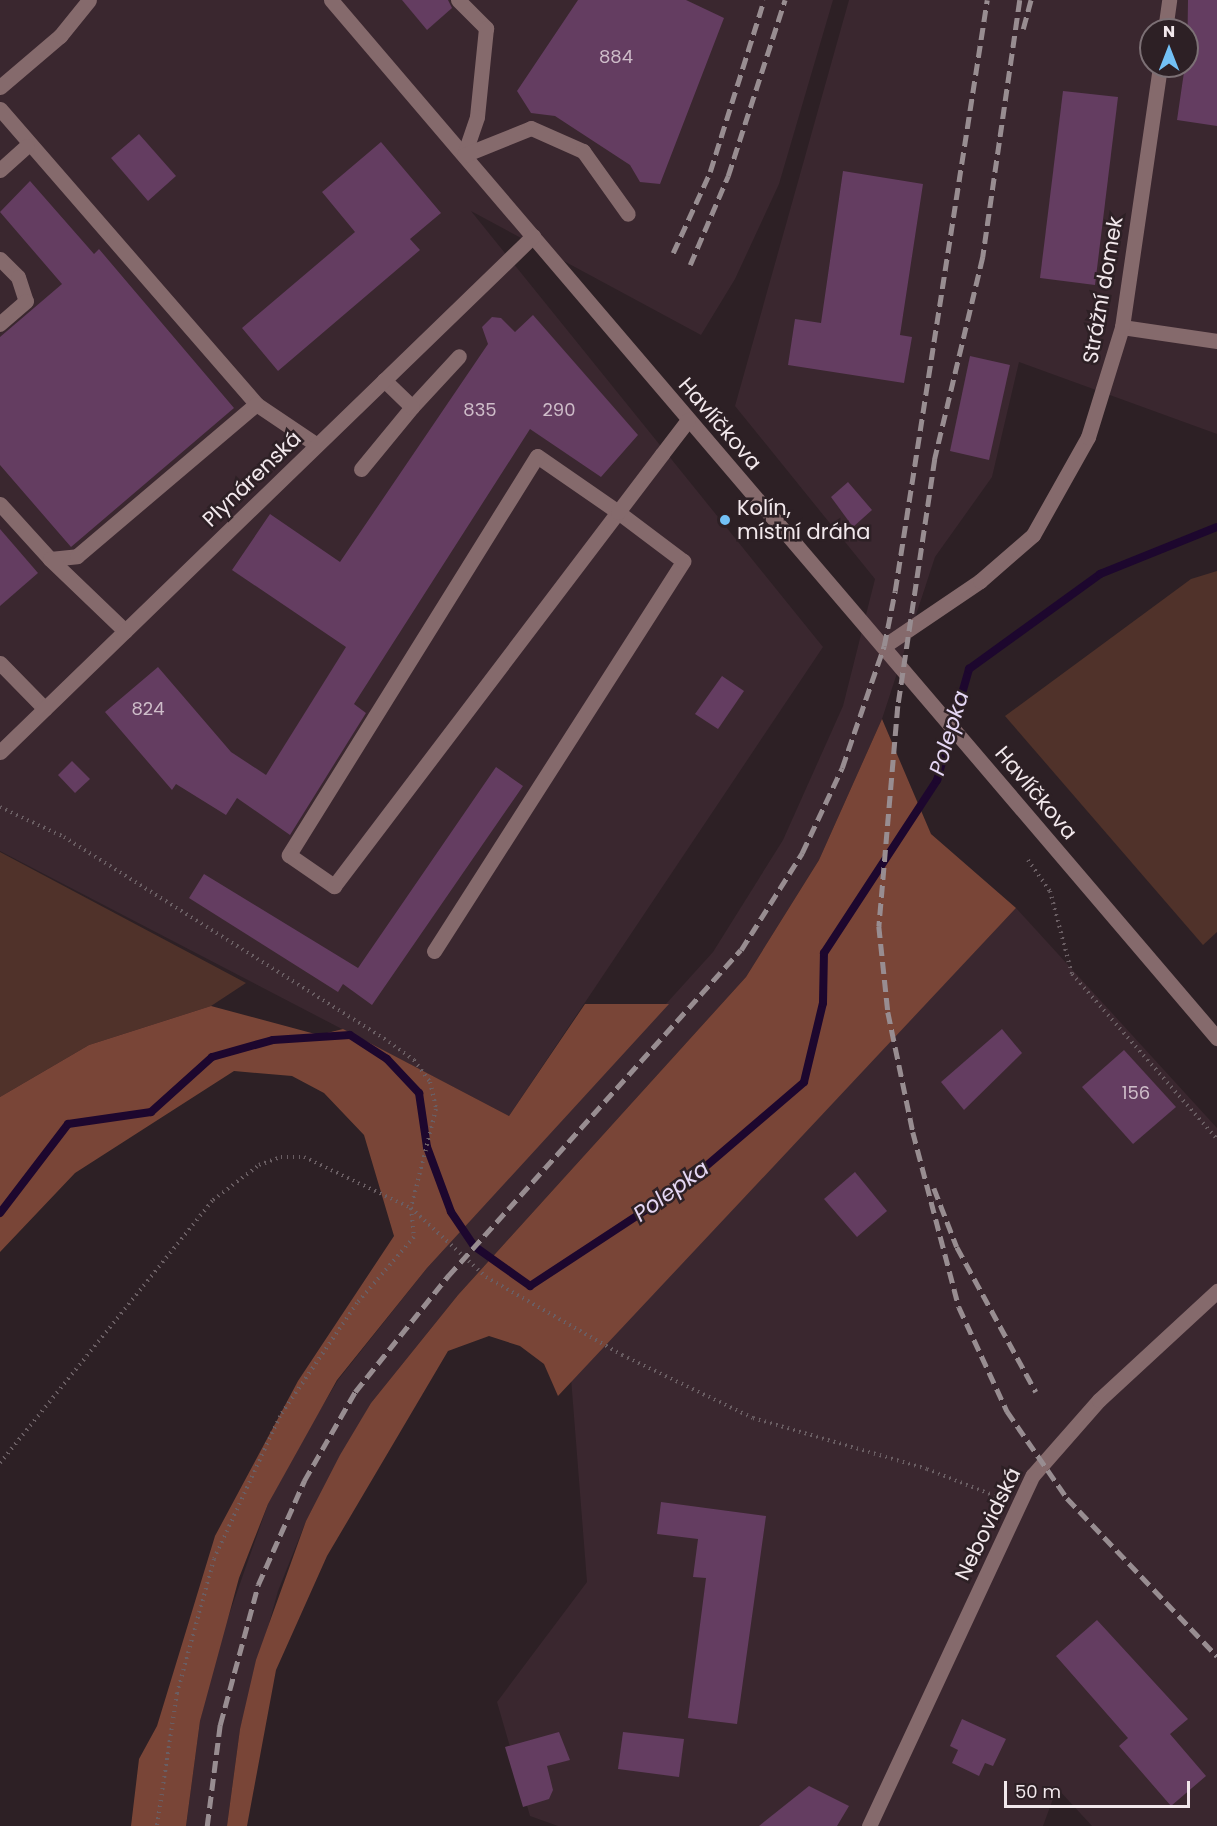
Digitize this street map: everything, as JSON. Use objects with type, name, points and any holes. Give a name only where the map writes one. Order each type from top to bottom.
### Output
[{"type":"street","points":[[0,87],[60,36],[89,0]]},
{"type":"street","name":"Havlíčkova","points":[[332,0],[1217,1038]]},
{"type":"street","points":[[458,0],[486,28],[477,117],[464,155]]},
{"type":"street","points":[[1167,18],[1169,0]]},
{"type":"street","name":"Strážní domek","points":[[884,645],[980,581],[1033,535],[1089,437],[1122,327],[1158,78]]},
{"type":"street","points":[[0,109],[27,146],[256,404],[317,445]]},
{"type":"street","points":[[464,155],[531,128],[583,151],[628,214]]},
{"type":"street","points":[[0,170],[27,146]]},
{"type":"street","name":"Plynárenská","points":[[0,752],[533,236]]},
{"type":"street","points":[[0,259],[18,277],[26,301],[0,324]]},
{"type":"street","points":[[1122,327],[1217,341]]},
{"type":"street","points":[[362,469],[412,407],[459,356]]},
{"type":"street","points":[[384,380],[412,407]]},
{"type":"street","points":[[50,559],[77,556],[256,404]]},
{"type":"street","points":[[434,951],[683,561],[618,513],[537,456],[289,855],[334,886],[618,513],[688,420]]},
{"type":"street","points":[[0,504],[98,610],[124,632]]},
{"type":"street","points":[[0,663],[45,709]]},
{"type":"street","name":"Nebovidská","points":[[869,1826],[1033,1475],[1068,1432],[1217,1291]]},
{"type":"path","points":[[0,807],[96,856],[414,1060],[430,1082],[436,1109],[433,1137],[411,1208],[414,1237],[357,1303],[280,1416],[214,1559],[177,1693],[157,1826]]},
{"type":"path","points":[[1028,860],[1050,891],[1072,974],[1217,1139]]},
{"type":"path","points":[[0,1463],[72,1368],[236,1178],[281,1157],[304,1157],[411,1208],[486,1277],[622,1355],[753,1418],[987,1489],[1016,1508]]},
{"type":"shaded area","points":[[0,0],[833,0],[779,184],[735,279],[701,335],[471,211],[823,647],[509,1116],[0,851]]},
{"type":"shaded area","points":[[849,0],[1217,0],[1217,434],[1019,362],[992,477],[935,557],[882,719],[819,860],[746,977],[458,1295],[371,1403],[306,1521],[278,1591],[240,1729],[227,1826],[186,1826],[200,1721],[217,1649],[268,1504],[305,1435],[338,1380],[427,1268],[713,952],[783,840],[843,706],[875,579],[735,406]]},
{"type":"shaded area","points":[[1217,571],[1217,932],[1203,945],[1005,716],[1191,579]]},
{"type":"shaded area","points":[[882,719],[931,834],[1016,908],[558,1396],[544,1364],[520,1346],[489,1336],[448,1351],[327,1556],[276,1670],[247,1826],[227,1826],[240,1729],[256,1660],[306,1521],[340,1455],[371,1403],[458,1295],[746,977],[819,860]]},
{"type":"shaded area","points":[[0,852],[246,983],[211,1006],[89,1045],[0,1097]]},
{"type":"shaded area","points":[[1016,908],[1217,1128],[1217,1826],[1092,1826],[1057,1788],[1043,1826],[558,1826],[530,1816],[497,1702],[587,1582],[571,1378]]},
{"type":"shaded area","points":[[585,1004],[669,1004],[427,1268],[337,1380],[268,1504],[239,1578],[200,1721],[186,1826],[131,1826],[139,1759],[157,1726],[215,1536],[298,1381],[394,1236],[364,1135],[324,1093],[292,1076],[234,1071],[75,1173],[0,1252],[0,1097],[89,1045],[211,1006],[319,1035],[343,1029],[509,1116]]},
{"type":"building","points":[[402,0],[448,0],[452,8],[427,30]]},
{"type":"building","points":[[578,0],[686,0],[724,18],[660,184],[640,182],[630,165],[555,116],[531,113],[517,91]]},
{"type":"building","points":[[1188,0],[1217,0],[1217,126],[1177,120],[1183,78],[1199,78],[1199,18],[1188,18]]},
{"type":"building","points":[[1063,91],[1118,97],[1095,285],[1040,278]]},
{"type":"building","points":[[139,134],[176,176],[148,201],[111,158]]},
{"type":"building","points":[[381,142],[441,213],[410,239],[420,250],[278,371],[242,328],[355,232],[322,192]]},
{"type":"building","points":[[843,171],[923,184],[900,335],[912,337],[904,383],[788,365],[795,319],[821,323]]},
{"type":"building","points":[[30,181],[94,254],[99,249],[234,408],[71,547],[0,465],[0,337],[62,284],[0,212]]},
{"type":"building","points":[[533,315],[638,435],[601,477],[530,429],[354,704],[366,713],[290,835],[237,798],[226,815],[176,784],[172,790],[105,712],[158,667],[231,752],[266,775],[346,647],[232,570],[270,514],[340,562],[488,344],[482,327],[492,317],[501,318],[515,332]]},
{"type":"building","points":[[970,356],[1010,365],[989,460],[950,451]]},
{"type":"building","points":[[848,482],[872,510],[853,527],[831,497]]},
{"type":"building","points":[[0,529],[38,573],[0,606]]},
{"type":"building","points":[[722,676],[744,691],[718,729],[695,714]]},
{"type":"building","points":[[72,761],[90,779],[75,793],[58,775]]},
{"type":"building","points":[[496,767],[523,786],[372,1005],[343,984],[338,992],[189,898],[204,874],[358,968]]},
{"type":"building","points":[[1002,1029],[1022,1053],[964,1110],[941,1082]]},
{"type":"building","points":[[1124,1050],[1176,1107],[1133,1144],[1082,1087]]},
{"type":"building","points":[[855,1172],[887,1211],[857,1237],[824,1199]]},
{"type":"building","points":[[661,1502],[766,1516],[737,1724],[688,1718],[706,1578],[693,1577],[698,1539],[657,1534]]},
{"type":"building","points":[[1097,1620],[1188,1719],[1170,1734],[1206,1776],[1171,1806],[1119,1746],[1128,1738],[1056,1656]]},
{"type":"building","points":[[962,1719],[1006,1739],[993,1766],[985,1763],[979,1776],[952,1763],[958,1750],[950,1746]]},
{"type":"building","points":[[559,1732],[570,1760],[547,1766],[553,1790],[549,1799],[523,1807],[505,1747]]},
{"type":"building","points":[[623,1732],[684,1739],[679,1777],[618,1769]]},
{"type":"building","points":[[809,1786],[849,1806],[837,1826],[759,1826]]},
{"type":"waterway","name":"Polepka","points":[[0,1213],[68,1124],[151,1112],[212,1057],[273,1040],[350,1035],[387,1059],[419,1093],[427,1147],[451,1212],[474,1246],[530,1286],[684,1185],[804,1082],[823,1003],[824,953],[937,780],[969,669],[1100,574],[1217,527]]},
{"type":"railway","points":[[673,253],[710,172],[764,0]]},
{"type":"railway","points":[[690,265],[728,176],[785,0]]},
{"type":"railway","points":[[207,1826],[220,1725],[258,1585],[304,1481],[355,1392],[448,1276],[741,950],[802,853],[842,768],[884,646],[895,591],[987,0]]},
{"type":"railway","points":[[1020,0],[983,257],[935,459],[898,706],[879,926],[888,1012],[913,1132],[959,1307],[1007,1411],[1067,1498],[1217,1656]]},
{"type":"railway","points":[[1023,29],[1031,0]]},
{"type":"railway","points":[[934,1188],[957,1247],[1036,1392]]},
{"type":"place","name":"Kolín, místní dráha","points":[[725,520]]}]
